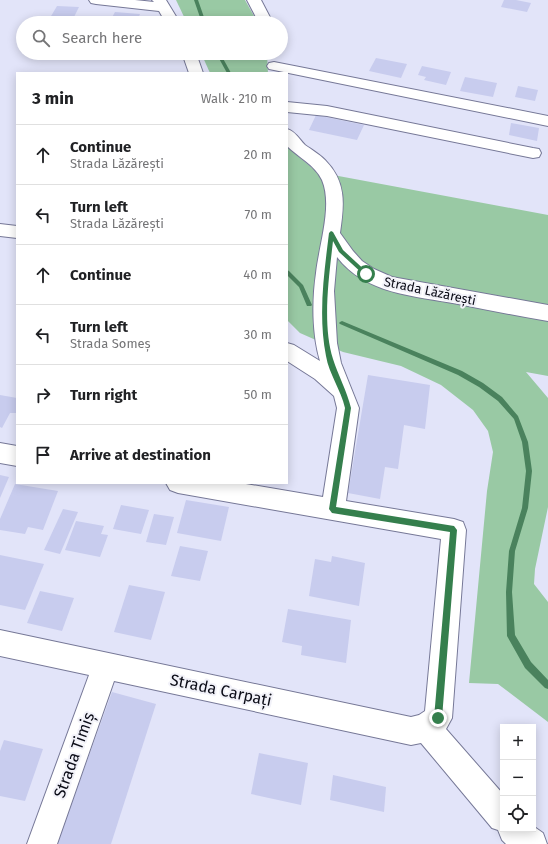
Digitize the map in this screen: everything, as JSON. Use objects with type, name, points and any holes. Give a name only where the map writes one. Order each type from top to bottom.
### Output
[{"type":"street","points":[[96,0],[161,3],[169,16]]},
{"type":"street","points":[[254,0],[262,16]]},
{"type":"street","points":[[191,60],[196,72]]},
{"type":"street","points":[[274,64],[548,120]]},
{"type":"street","points":[[288,107],[303,107],[327,111],[533,153]]},
{"type":"street","points":[[288,136],[291,141],[321,164],[330,179],[335,192],[334,216],[324,298],[326,333],[329,358],[346,398],[348,408],[332,509]]},
{"type":"street","points":[[0,230],[16,232]]},
{"type":"street","name":"Strada Lăzărești","points":[[331,233],[341,251],[351,262],[366,274],[386,283],[491,304],[548,313]]},
{"type":"street","points":[[288,352],[322,373],[342,391]]},
{"type":"street","points":[[0,453],[16,456]]},
{"type":"street","points":[[184,484],[454,530],[432,722],[500,813]]},
{"type":"street","name":"Strada Carpați","points":[[0,643],[410,730],[432,722]]},
{"type":"street","name":"Strada Timiș","points":[[42,844],[106,665]]},
{"type":"street","points":[[516,832],[532,844]]},
{"type":"green space","points":[[176,0],[245,0],[254,16],[184,16]]},
{"type":"green space","points":[[204,60],[267,60],[268,72],[210,72]]},
{"type":"green space","points":[[288,145],[292,151],[317,172],[548,215],[548,376],[526,372],[548,398],[548,507],[535,569],[534,584],[548,602],[548,722],[498,684],[469,683],[487,491],[493,452],[488,431],[473,410],[441,385],[401,366],[343,352],[300,333],[288,321]]},
{"type":"building","points":[[504,0],[516,0],[531,3],[527,12],[501,7]]},
{"type":"building","points":[[57,6],[79,7],[74,16],[51,16]]},
{"type":"building","points":[[115,12],[140,14],[139,16],[113,16]]},
{"type":"building","points":[[376,58],[407,64],[401,78],[369,71]]},
{"type":"building","points":[[422,66],[451,72],[446,85],[424,80],[426,77],[418,75]]},
{"type":"building","points":[[465,77],[497,83],[493,97],[460,91]]},
{"type":"building","points":[[518,86],[538,90],[535,101],[515,97]]},
{"type":"building","points":[[316,115],[364,125],[357,140],[309,130]]},
{"type":"building","points":[[511,123],[539,128],[537,141],[509,135]]},
{"type":"building","points":[[368,375],[430,385],[425,429],[404,425],[398,469],[385,467],[380,499],[348,493]]},
{"type":"building","points":[[0,395],[16,398],[16,413],[10,413],[2,428],[0,427]]},
{"type":"building","points":[[0,475],[9,477],[0,498]]},
{"type":"building","points":[[15,484],[58,491],[43,530],[28,527],[25,534],[0,530],[0,519]]},
{"type":"building","points":[[186,500],[229,507],[221,541],[177,533]]},
{"type":"building","points":[[121,505],[149,510],[141,534],[113,529]]},
{"type":"building","points":[[63,509],[78,512],[60,554],[44,550]]},
{"type":"building","points":[[154,514],[174,517],[166,545],[146,542]]},
{"type":"building","points":[[76,521],[104,526],[101,534],[108,535],[100,557],[65,550]]},
{"type":"building","points":[[180,546],[208,551],[200,581],[171,576]]},
{"type":"building","points":[[0,555],[44,564],[25,610],[0,605]]},
{"type":"building","points":[[332,556],[365,563],[359,606],[309,596],[315,559],[331,562]]},
{"type":"building","points":[[129,585],[165,592],[151,640],[114,632]]},
{"type":"building","points":[[40,591],[74,598],[62,631],[27,623]]},
{"type":"building","points":[[288,609],[351,620],[346,663],[301,655],[302,646],[282,642]]},
{"type":"building","points":[[112,692],[156,704],[111,844],[57,844]]},
{"type":"building","points":[[4,740],[43,749],[25,801],[0,796],[0,751]]},
{"type":"building","points":[[259,753],[308,763],[301,805],[251,794]]},
{"type":"building","points":[[333,775],[386,787],[384,812],[330,800]]},
{"type":"waterway","points":[[196,0],[202,16]]},
{"type":"waterway","points":[[222,60],[228,72]]},
{"type":"waterway","points":[[288,273],[301,286],[309,305]]},
{"type":"waterway","points":[[342,323],[460,373],[481,385],[500,399],[516,418],[525,442],[529,471],[525,508],[512,551],[509,592],[511,636],[528,665],[548,685]]},
{"type":"route","points":[[366,274],[351,262],[341,251],[331,233],[324,298],[326,333],[329,358],[346,398],[348,408],[332,509],[454,530],[438,718]]}]
